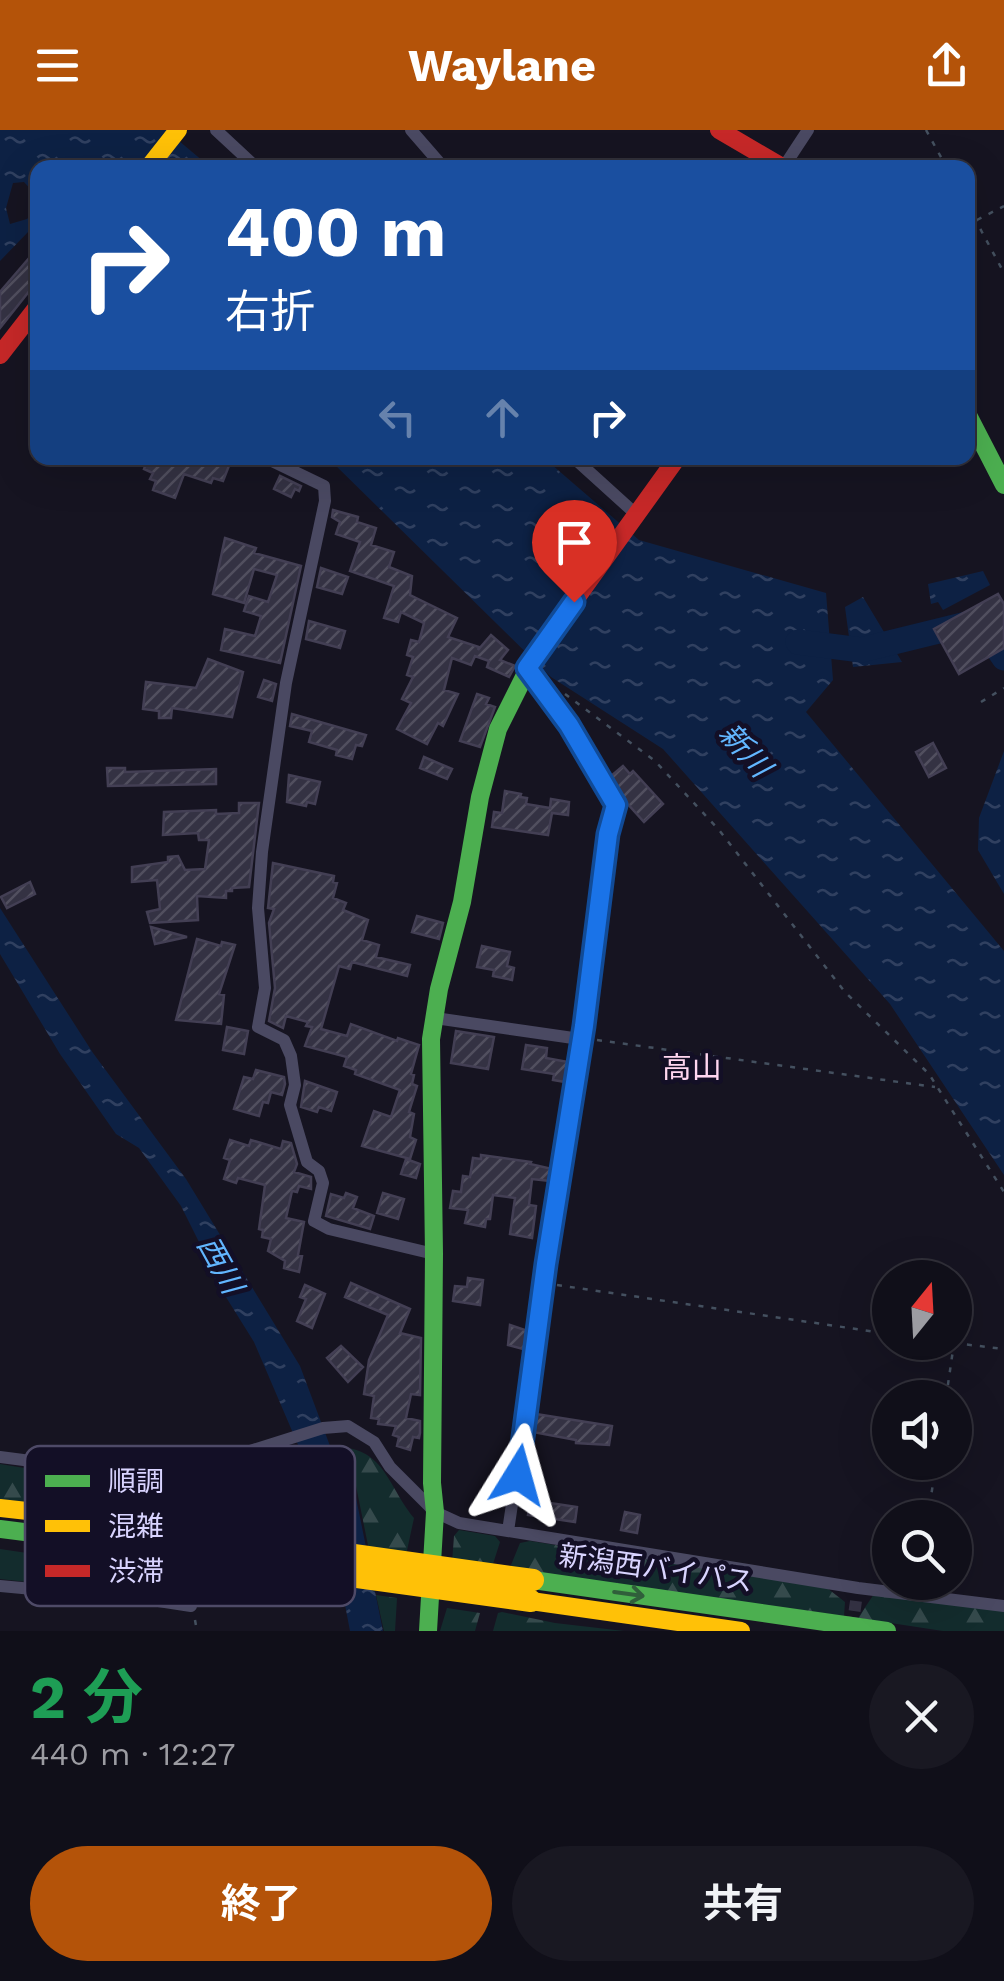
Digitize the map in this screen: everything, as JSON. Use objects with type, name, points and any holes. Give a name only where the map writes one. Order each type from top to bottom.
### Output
[{"type":"main road","points":[[154,160],[178,130]]},
{"type":"main road","points":[[719,130],[772,160]]},
{"type":"main road","points":[[0,355],[30,318]]},
{"type":"main road","points":[[975,429],[1004,485]]},
{"type":"main road","points":[[428,1631],[434,1512],[430,1064],[439,989],[462,902],[480,797],[498,729],[530,664],[671,465]]},
{"type":"main road","name":"新潟西バイパス","points":[[0,1508],[25,1514]]},
{"type":"main road","name":"新潟西バイパス","points":[[355,1566],[887,1631]]},
{"type":"main road","name":"新潟西バイパス","points":[[532,1590],[741,1631]]},
{"type":"street","points":[[216,130],[248,160]]},
{"type":"street","points":[[411,130],[437,160]]},
{"type":"street","points":[[789,160],[808,130]]},
{"type":"street","points":[[280,465],[324,486],[325,501],[286,682],[262,852],[258,908],[265,988],[258,1027],[284,1040],[291,1056],[295,1084],[290,1105],[308,1162],[320,1170],[322,1183],[314,1222],[434,1254]]},
{"type":"street","points":[[582,465],[638,516]]},
{"type":"street","points":[[508,1531],[608,834],[616,805],[530,664]]},
{"type":"street","points":[[436,1018],[580,1038]]},
{"type":"street","points":[[266,1446],[323,1428],[348,1426],[374,1442],[390,1467],[434,1512],[458,1523],[857,1595],[1004,1606]]},
{"type":"street","points":[[0,1457],[25,1460]]},
{"type":"street","points":[[0,1586],[25,1588]]},
{"type":"path","points":[[926,130],[942,160]]},
{"type":"path","points":[[1004,206],[976,221],[1004,274]]},
{"type":"path","points":[[556,688],[655,761],[718,830],[845,992],[928,1074],[1004,1192]]},
{"type":"path","points":[[981,702],[1004,688]]},
{"type":"path","points":[[580,1038],[937,1087]]},
{"type":"path","points":[[546,1284],[872,1331]]},
{"type":"path","points":[[972,1345],[1004,1349]]},
{"type":"green space","points":[[355,1450],[382,1469],[414,1518],[406,1555],[369,1550],[355,1481]]},
{"type":"green space","points":[[0,1464],[25,1468],[25,1502],[0,1499]]},
{"type":"green space","points":[[459,1530],[495,1536],[500,1542],[492,1567],[452,1563],[454,1536]]},
{"type":"green space","points":[[530,1541],[827,1588],[845,1602],[844,1616],[509,1570],[520,1543]]},
{"type":"green space","points":[[0,1549],[25,1553],[25,1582],[0,1579]]},
{"type":"green space","points":[[376,1595],[397,1598],[395,1631],[384,1631]]},
{"type":"green space","points":[[872,1597],[920,1600],[1004,1611],[1004,1631],[943,1631],[858,1618]]},
{"type":"green space","points":[[447,1608],[480,1613],[475,1631],[440,1631]]},
{"type":"green space","points":[[498,1613],[624,1631],[493,1631]]},
{"type":"water","points":[[0,130],[166,130],[202,160],[30,160],[30,188],[24,182],[13,183],[6,208],[10,224],[30,216],[30,231],[0,261]]},
{"type":"water","name":"新川","points":[[335,465],[552,465],[639,540],[826,593],[833,680],[806,712],[1004,951],[1004,1175],[890,1004],[663,749],[551,677]]},
{"type":"water","points":[[983,571],[990,585],[943,610],[938,602],[931,604],[928,584]]},
{"type":"water","points":[[863,597],[902,662],[853,667],[845,607]]},
{"type":"water","points":[[1004,751],[1004,894],[978,850],[979,818]]},
{"type":"water","name":"西川","points":[[0,908],[93,1053],[186,1179],[300,1366],[330,1446],[299,1446],[254,1342],[201,1257],[200,1244],[181,1206],[139,1148],[116,1134],[60,1054],[0,954]]},
{"type":"water","points":[[355,1493],[383,1631],[350,1631],[345,1606],[355,1606]]},
{"type":"building","points":[[30,257],[30,290],[0,328],[0,292]]},
{"type":"building","points":[[145,465],[229,465],[223,481],[213,478],[211,483],[184,474],[175,498],[153,490],[153,473],[144,469]]},
{"type":"building","points":[[280,476],[301,486],[299,491],[295,489],[291,497],[274,489]]},
{"type":"building","points":[[333,510],[358,517],[357,522],[376,528],[371,545],[394,552],[389,567],[412,576],[410,595],[457,618],[448,637],[479,647],[478,650],[491,635],[508,650],[500,660],[515,666],[509,677],[487,667],[489,661],[475,656],[471,665],[452,658],[444,690],[458,694],[443,726],[438,723],[427,744],[397,729],[411,703],[402,699],[413,677],[407,675],[413,657],[407,655],[411,640],[419,642],[424,623],[401,612],[398,622],[384,618],[394,586],[350,571],[360,542],[336,534],[340,522],[332,517]]},
{"type":"building","points":[[225,538],[256,548],[254,553],[301,566],[280,663],[221,650],[225,629],[255,636],[261,616],[244,611],[249,596],[268,602],[277,575],[254,569],[244,603],[213,594]]},
{"type":"building","points":[[321,568],[348,577],[342,594],[317,587]]},
{"type":"building","points":[[998,594],[1004,604],[1004,648],[959,674],[934,629]]},
{"type":"building","points":[[309,621],[345,631],[340,648],[306,639]]},
{"type":"building","points":[[208,659],[243,672],[232,717],[172,708],[171,718],[159,718],[159,711],[143,709],[146,682],[196,688]]},
{"type":"building","points":[[264,680],[276,684],[272,701],[258,697]]},
{"type":"building","points":[[477,694],[489,698],[486,704],[495,707],[480,747],[460,741]]},
{"type":"building","points":[[292,714],[366,735],[362,746],[356,745],[352,759],[336,755],[337,750],[309,742],[312,731],[290,726]]},
{"type":"building","points":[[933,743],[946,768],[929,777],[916,752]]},
{"type":"building","points":[[424,757],[452,769],[447,779],[420,768]]},
{"type":"building","points":[[623,766],[630,774],[633,771],[663,804],[644,822],[625,801],[611,776]]},
{"type":"building","points":[[107,768],[125,768],[125,772],[216,769],[216,784],[108,786]]},
{"type":"building","points":[[289,775],[320,782],[315,804],[287,802]]},
{"type":"building","points":[[505,791],[521,794],[520,797],[527,798],[526,804],[550,808],[551,799],[569,802],[568,815],[552,813],[548,835],[492,827],[494,812],[502,813]]},
{"type":"building","points":[[239,803],[259,803],[249,887],[232,888],[226,891],[226,898],[197,896],[198,920],[150,923],[147,912],[160,909],[157,880],[132,882],[132,867],[168,862],[168,857],[178,856],[185,870],[205,869],[209,840],[199,840],[198,833],[163,835],[164,812],[239,813]]},
{"type":"building","points":[[273,863],[334,876],[333,882],[337,883],[333,898],[346,903],[343,910],[368,920],[362,940],[379,945],[376,957],[410,965],[407,976],[352,962],[350,969],[339,966],[321,1029],[347,1036],[351,1024],[419,1045],[411,1074],[412,1084],[417,1086],[409,1112],[414,1114],[410,1137],[416,1140],[410,1159],[362,1146],[374,1111],[391,1117],[400,1090],[355,1074],[356,1070],[344,1066],[347,1057],[305,1046],[312,1027],[306,1026],[308,1022],[286,1016],[283,1028],[269,1021],[275,988],[269,923],[274,909],[268,908]]},
{"type":"building","points":[[30,882],[35,894],[7,908],[1,897]]},
{"type":"building","points":[[417,916],[443,923],[439,939],[412,932]]},
{"type":"building","points":[[151,927],[187,937],[155,944]]},
{"type":"building","points":[[197,939],[221,946],[222,942],[235,945],[219,994],[224,995],[221,1024],[176,1020]]},
{"type":"building","points":[[482,946],[510,952],[507,966],[514,968],[512,980],[493,976],[494,970],[477,967]]},
{"type":"building","points":[[227,1027],[248,1031],[244,1054],[223,1050]]},
{"type":"building","points":[[456,1031],[494,1037],[488,1069],[451,1063]]},
{"type":"building","points":[[526,1045],[547,1048],[546,1058],[568,1062],[565,1082],[553,1080],[554,1074],[522,1069]]},
{"type":"building","points":[[256,1070],[284,1077],[285,1084],[282,1095],[271,1092],[259,1116],[234,1109],[244,1077],[253,1079]]},
{"type":"building","points":[[305,1081],[337,1092],[331,1111],[301,1107]]},
{"type":"building","points":[[230,1140],[249,1146],[251,1140],[281,1149],[283,1141],[291,1143],[297,1164],[294,1172],[311,1177],[311,1189],[299,1186],[297,1192],[292,1191],[286,1218],[304,1222],[299,1272],[284,1268],[285,1261],[268,1251],[271,1239],[262,1237],[263,1230],[259,1229],[265,1185],[238,1178],[236,1183],[224,1179],[230,1160],[224,1158]]},
{"type":"building","points":[[481,1155],[552,1169],[551,1181],[532,1179],[529,1205],[536,1206],[532,1238],[510,1234],[515,1198],[493,1195],[485,1227],[465,1223],[468,1210],[450,1208],[453,1191],[461,1192],[463,1176],[470,1177],[473,1158],[481,1159]]},
{"type":"building","points":[[406,1159],[420,1164],[416,1178],[401,1174]]},
{"type":"building","points":[[346,1193],[357,1197],[353,1208],[374,1216],[370,1229],[326,1216],[331,1194],[344,1198]]},
{"type":"building","points":[[383,1193],[404,1199],[398,1219],[377,1213]]},
{"type":"building","points":[[468,1278],[483,1280],[480,1305],[453,1301],[455,1286],[467,1287]]},
{"type":"building","points":[[351,1283],[410,1309],[400,1333],[421,1338],[420,1395],[411,1394],[406,1418],[420,1421],[420,1433],[419,1438],[413,1437],[410,1450],[397,1446],[399,1437],[393,1435],[396,1426],[378,1424],[379,1419],[371,1418],[374,1396],[364,1394],[369,1360],[388,1315],[345,1297]]},
{"type":"building","points":[[305,1285],[325,1294],[312,1328],[297,1321],[306,1299],[300,1297]]},
{"type":"building","points":[[510,1325],[528,1331],[523,1349],[508,1345]]},
{"type":"building","points":[[341,1346],[363,1367],[348,1382],[327,1358]]},
{"type":"building","points":[[536,1414],[612,1426],[609,1445],[576,1443],[533,1432]]},
{"type":"building","points":[[530,1500],[577,1507],[575,1522],[528,1515]]},
{"type":"building","points":[[625,1512],[640,1515],[637,1533],[621,1530]]},
{"type":"waterway","points":[[798,642],[861,650],[979,621],[1004,658]]},
{"type":"tunnel","points":[[852,1629],[856,1601]]},
{"type":"traffic: fast","points":[[975,429],[1004,485]]},
{"type":"traffic: fast","points":[[428,1631],[435,1512],[431,1039],[439,989],[462,902],[480,797],[498,729],[534,657]]},
{"type":"traffic: fast","points":[[0,1529],[25,1532]]},
{"type":"traffic: fast","points":[[533,1580],[887,1631]]},
{"type":"traffic: slow","points":[[154,160],[178,130]]},
{"type":"traffic: slow","points":[[0,1508],[25,1511]]},
{"type":"traffic: slow","points":[[355,1555],[533,1580]]},
{"type":"traffic: slow","points":[[355,1577],[531,1601]]},
{"type":"traffic: slow","points":[[531,1601],[741,1631]]},
{"type":"traffic: jam","points":[[719,130],[770,160]]},
{"type":"traffic: jam","points":[[0,355],[30,316]]},
{"type":"traffic: jam","points":[[534,657],[672,465]]},
{"type":"district","name":"高山","points":[[692,1068]]},
{"type":"route","points":[[518,1475],[608,834],[616,805],[569,725],[527,668],[574,602]]}]
